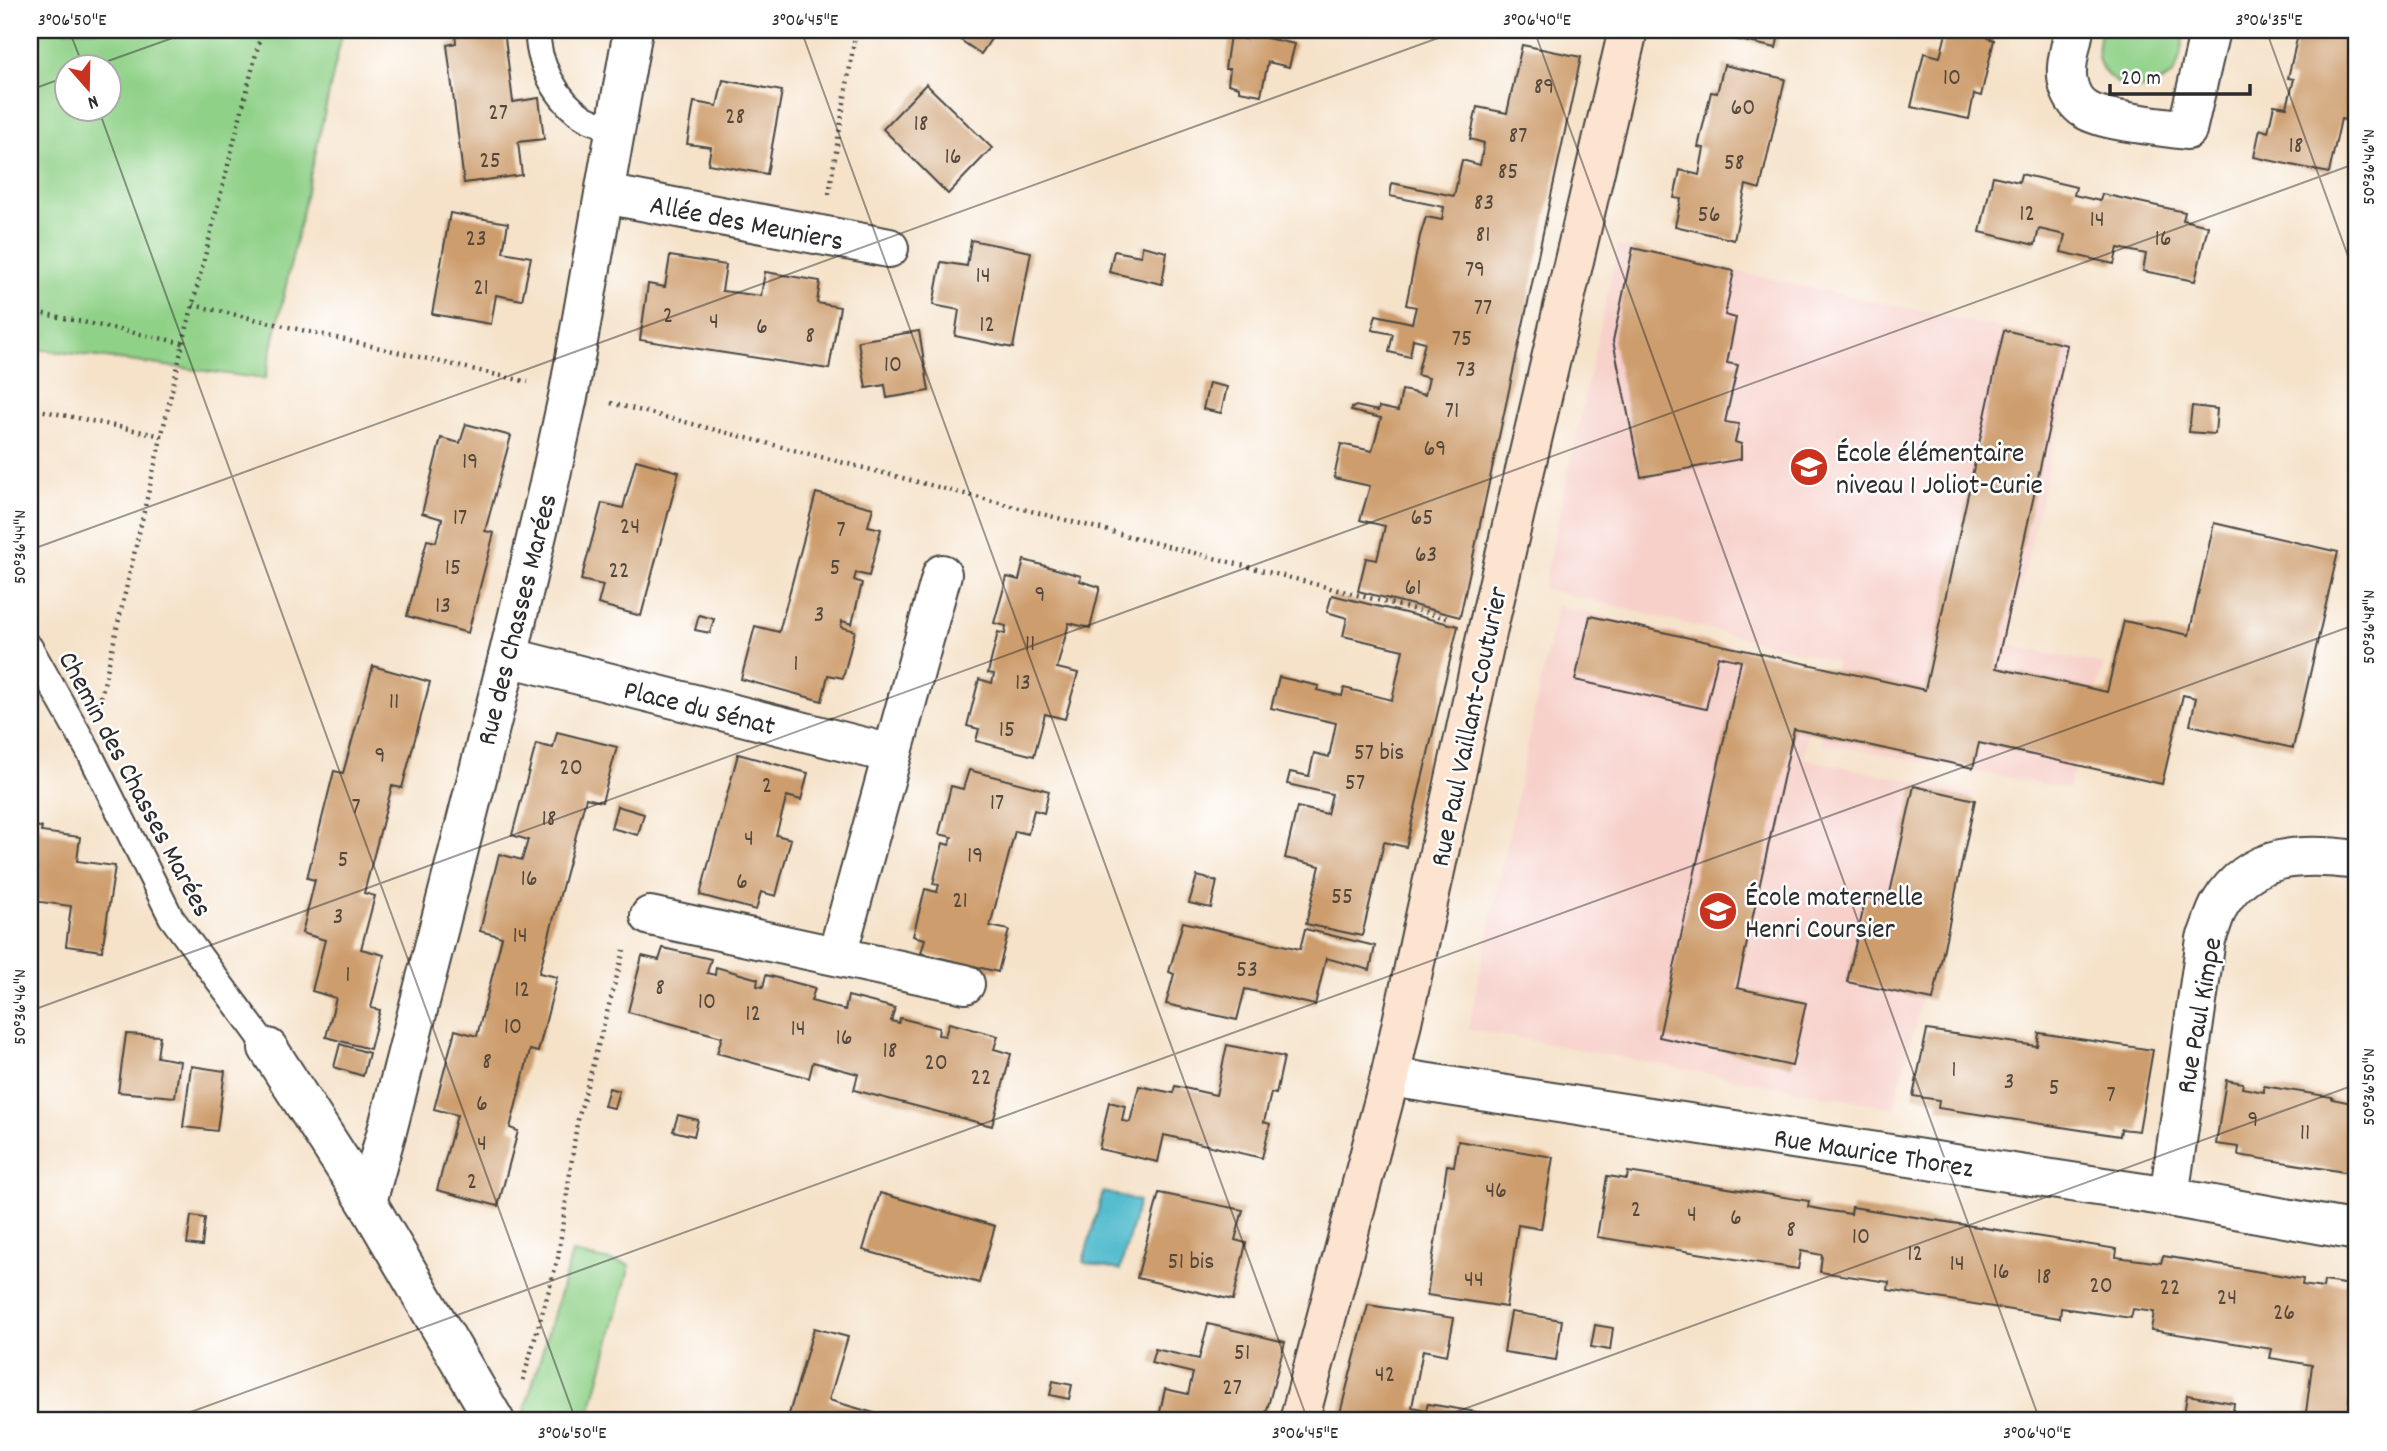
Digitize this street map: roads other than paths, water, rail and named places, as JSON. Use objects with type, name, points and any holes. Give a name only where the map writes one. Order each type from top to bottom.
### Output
[{"type":"street","name":"Rue des Chasses Marées","points":[[367,1202],[508,657],[569,392],[633,30]]},
{"type":"street","name":"Rue Paul Vaillant-Couturier","points":[[1299,1421],[1390,1077],[1488,628],[1628,30]]},
{"type":"street","points":[[2074,30],[2067,64],[2067,82],[2073,97],[2086,110],[2110,117],[2187,130],[2210,30]]},
{"type":"street","name":"Allée des Meuniers","points":[[604,194],[889,248]]},
{"type":"street","points":[[836,955],[942,575]]},
{"type":"street","name":"Place du Sénat","points":[[508,657],[892,754]]},
{"type":"street","name":"Rue Paul Kimpe","points":[[2169,1197],[2206,939],[2220,904],[2241,880],[2265,863],[2291,857],[2324,856],[2357,860]]},
{"type":"street","points":[[650,916],[965,984]]},
{"type":"street","points":[[268,1048],[367,1202],[495,1421]]},
{"type":"street","name":"Rue Maurice Thorez","points":[[1390,1077],[2169,1197],[2357,1231]]},
{"type":"lane","points":[[538,30],[542,60],[552,83],[566,103],[585,118],[616,129]]},
{"type":"lane","name":"Chemin des Chasses Marées","points":[[30,647],[89,752],[171,917],[268,1048]]},
{"type":"water","points":[[1103,1192],[1139,1201],[1120,1270],[1083,1262]]},
{"type":"place","name":"École élémentaire niveau 1 Joliot-Curie","points":[[1809,467]]},
{"type":"place","name":"École maternelle Henri Coursier","points":[[1718,911]]}]
